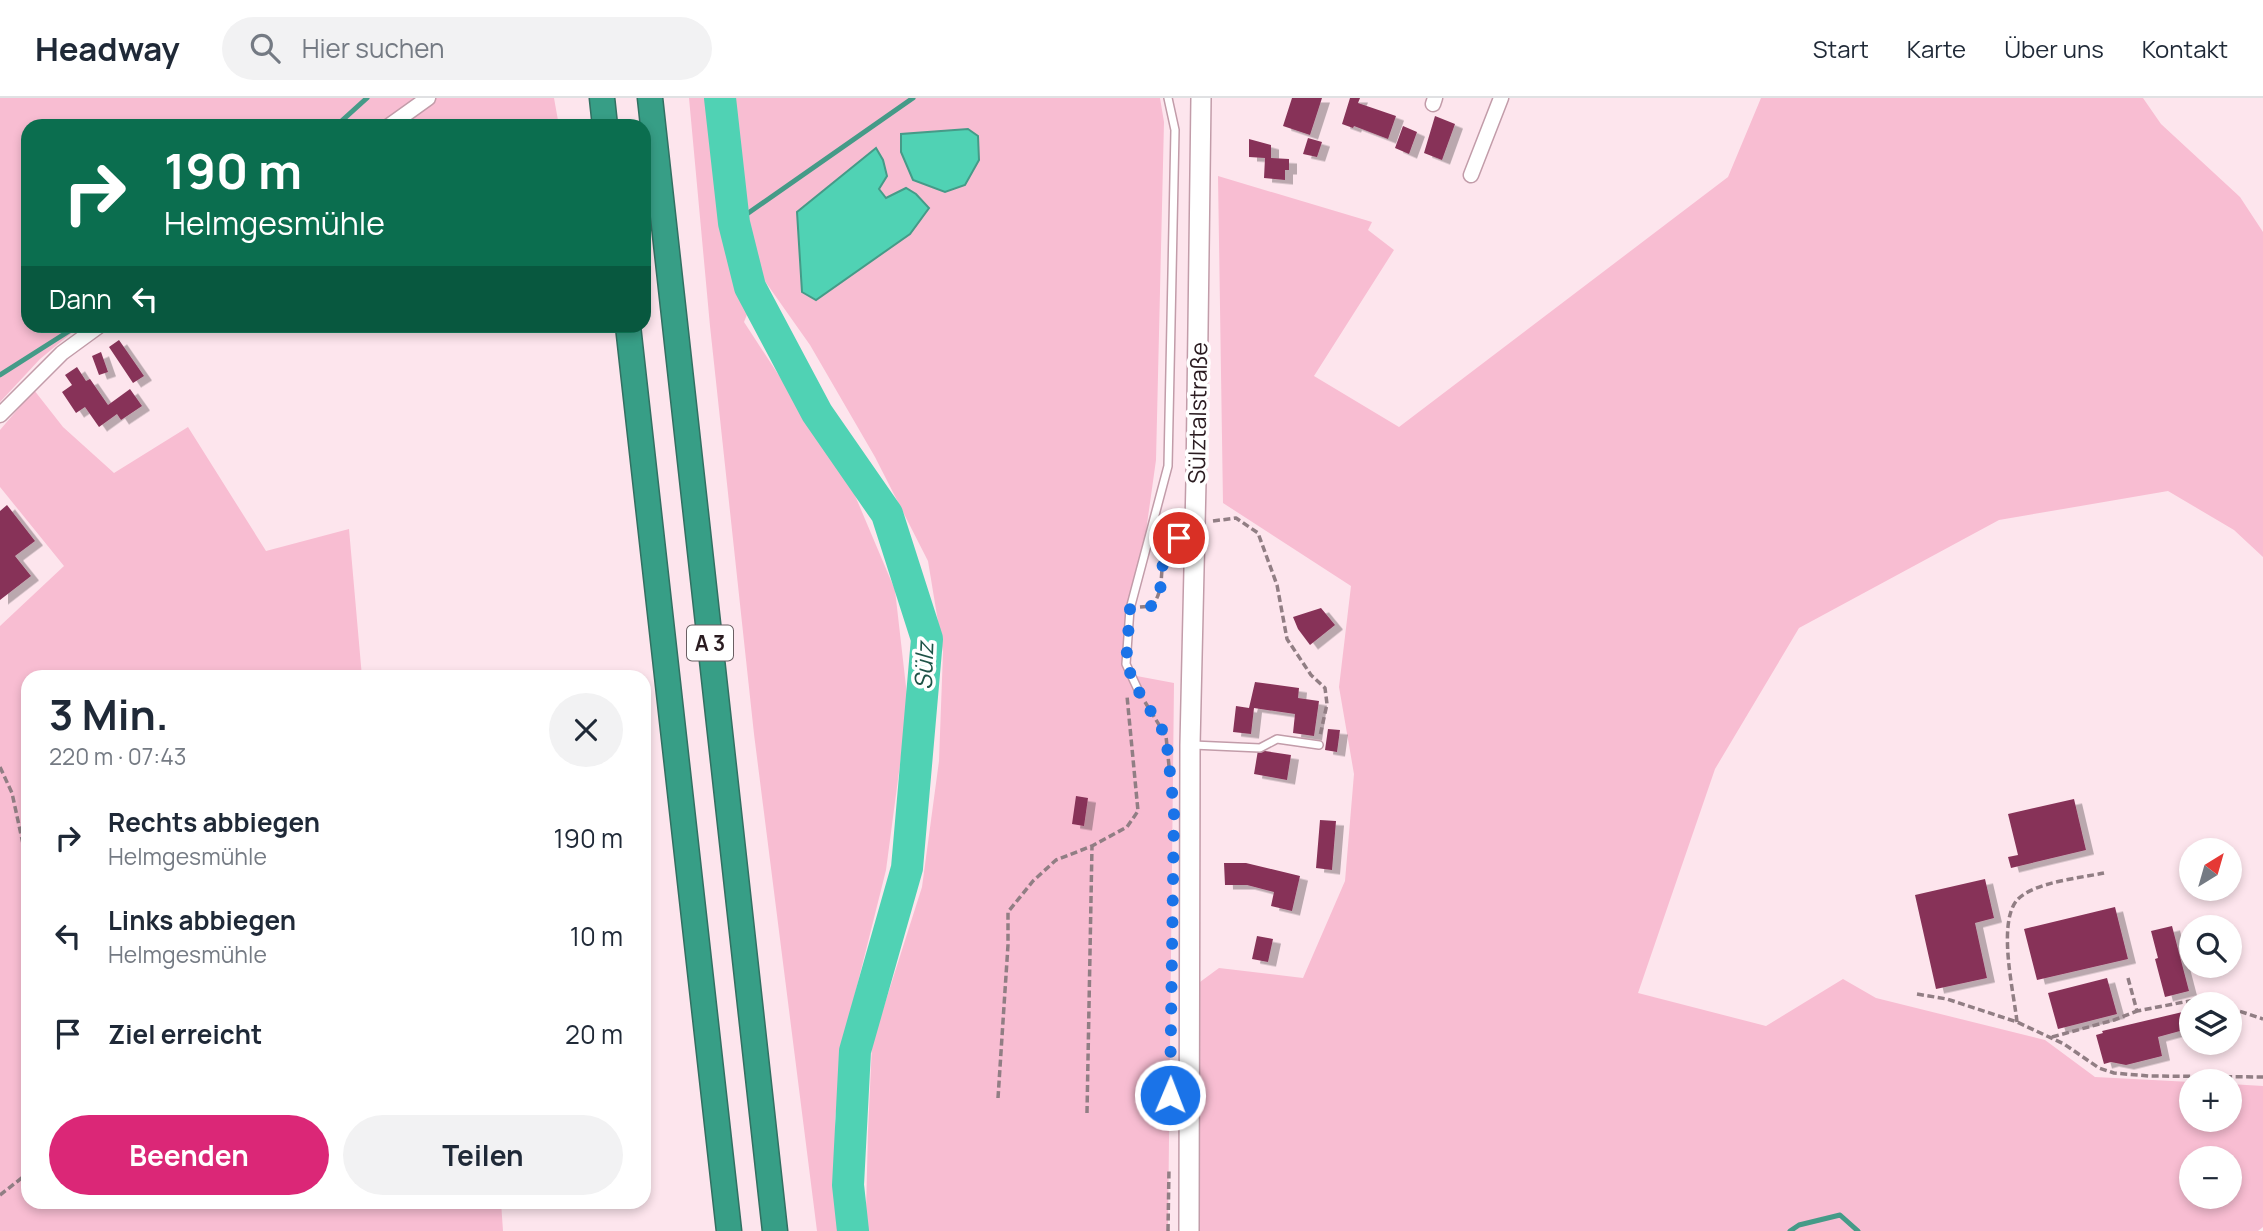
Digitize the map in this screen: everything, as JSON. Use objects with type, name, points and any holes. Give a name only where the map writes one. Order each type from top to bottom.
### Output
[{"type":"highway","points":[[602,98],[604,119]]},
{"type":"highway","name":"A 3","points":[[650,98],[775,1231]]},
{"type":"highway","name":"A 3","points":[[629,333],[729,1231]]},
{"type":"main road","name":"Sülztalstraße","points":[[1189,1231],[1190,745],[1201,98]]},
{"type":"street","points":[[399,119],[428,98]]},
{"type":"street","points":[[1471,175],[1501,98]]},
{"type":"street","points":[[0,415],[62,354],[90,333]]},
{"type":"lane","points":[[1140,694],[1126,664],[1130,609],[1168,466],[1175,130],[1168,98]]},
{"type":"lane","points":[[1190,745],[1260,748],[1277,739],[1319,745]]},
{"type":"path","points":[[1213,521],[1236,518],[1258,533],[1277,585],[1287,639],[1311,675],[1325,688],[1327,704],[1319,745]]},
{"type":"path","points":[[1130,609],[1152,606],[1160,595],[1162,562],[1169,545],[1179,538]]},
{"type":"path","points":[[998,1098],[1008,912],[1033,881],[1056,860],[1092,846],[1127,827],[1138,811],[1126,664]]},
{"type":"path","points":[[1140,694],[1166,736],[1172,786]]},
{"type":"path","points":[[0,767],[12,793],[21,835]]},
{"type":"path","points":[[1087,1113],[1092,846]]},
{"type":"path","points":[[2017,1022],[2007,935],[2010,915],[2018,900],[2037,888],[2104,873]]},
{"type":"path","points":[[2128,978],[2137,1010]]},
{"type":"path","points":[[1917,994],[1947,999],[2017,1022],[2051,1037],[2085,1060],[2114,1073],[2263,1077]]},
{"type":"path","points":[[2051,1037],[2115,1020],[2137,1010],[2179,1003]]},
{"type":"path","points":[[2242,1012],[2263,1019]]},
{"type":"path","points":[[1168,1231],[1169,1163]]},
{"type":"path","points":[[0,1195],[21,1179]]},
{"type":"shaded area","points":[[0,98],[554,98],[558,119],[21,119],[21,333],[72,333],[40,359],[0,402]]},
{"type":"shaded area","points":[[689,98],[1160,98],[1164,122],[1156,460],[1126,674],[1174,683],[1168,1231],[868,1231],[866,1211],[872,1044],[922,887],[939,761],[943,652],[928,561],[875,457],[810,345],[762,277],[744,322],[851,486],[895,590],[908,704],[886,870],[846,1030],[835,1119],[840,1231],[817,1231],[754,734],[710,326]],"holes":[[[968,129],[901,152],[902,134]],[[887,176],[879,189],[910,234],[817,300],[802,292]]]},
{"type":"shaded area","points":[[1761,98],[2143,98],[2161,124],[2240,197],[2263,232],[2263,557],[2234,530],[2168,491],[1999,520],[1799,628],[1715,769],[1638,993],[1766,1026],[1843,979],[1876,998],[2045,1040],[2095,1077],[2179,1081],[2179,1132],[2242,1132],[2242,1085],[2263,1086],[2263,1227],[2258,1231],[1199,1231],[1200,982],[1219,968],[1303,978],[1345,881],[1354,774],[1339,687],[1351,586],[1223,503],[1218,176],[1372,222],[1368,230],[1394,250],[1314,376],[1399,427],[1728,177]]},
{"type":"shaded area","points":[[968,129],[978,136],[979,160],[965,185],[945,192],[913,180],[901,152],[901,134]]},
{"type":"shaded area","points":[[876,148],[883,160],[887,176],[879,189],[886,198],[906,188],[929,208],[910,234],[816,300],[802,292],[797,212]]},
{"type":"shaded area","points":[[34,390],[63,427],[114,473],[188,427],[266,551],[349,529],[361,670],[21,670],[21,1209],[501,1209],[503,1231],[0,1231],[0,626],[64,566],[0,487],[0,430]]},
{"type":"building","points":[[1292,98],[1322,98],[1310,135],[1283,126]]},
{"type":"building","points":[[1350,98],[1360,98],[1358,103],[1396,116],[1388,139],[1342,124]]},
{"type":"building","points":[[1435,116],[1455,124],[1442,160],[1424,153]]},
{"type":"building","points":[[1403,126],[1417,132],[1409,154],[1395,148]]},
{"type":"building","points":[[1308,138],[1322,142],[1317,157],[1303,154]]},
{"type":"building","points":[[1249,139],[1271,145],[1271,158],[1289,159],[1285,180],[1264,178],[1265,158],[1249,157]]},
{"type":"building","points":[[119,340],[144,376],[133,383],[109,347]]},
{"type":"building","points":[[101,352],[108,372],[99,375],[92,356]]},
{"type":"building","points":[[77,367],[86,381],[90,379],[108,405],[130,389],[142,406],[121,420],[117,414],[99,427],[85,407],[76,413],[62,392],[72,385],[65,375]]},
{"type":"building","points":[[7,505],[35,541],[15,556],[31,576],[0,600],[0,511]]},
{"type":"building","points":[[1321,608],[1335,625],[1310,645],[1293,617]]},
{"type":"building","points":[[1255,682],[1299,688],[1298,698],[1319,701],[1314,736],[1293,733],[1295,714],[1254,708],[1251,734],[1233,732],[1236,706],[1249,708]]},
{"type":"building","points":[[1328,729],[1340,730],[1337,752],[1325,750]]},
{"type":"building","points":[[1258,750],[1291,755],[1287,780],[1254,774]]},
{"type":"building","points":[[1076,796],[1088,798],[1084,826],[1072,824]]},
{"type":"building","points":[[2074,799],[2086,850],[2011,868],[2008,857],[2018,855],[2008,814]]},
{"type":"building","points":[[1320,820],[1336,821],[1332,870],[1316,868]]},
{"type":"building","points":[[1224,863],[1246,863],[1300,876],[1292,911],[1271,906],[1274,892],[1247,885],[1225,885]]},
{"type":"building","points":[[1985,879],[1994,918],[1975,923],[1987,978],[1936,989],[1915,895]]},
{"type":"building","points":[[2115,907],[2128,959],[2037,980],[2024,929]]},
{"type":"building","points":[[2172,926],[2179,953],[2179,978],[2186,978],[2189,991],[2165,997],[2151,931]]},
{"type":"building","points":[[1257,936],[1273,939],[1268,962],[1252,959]]},
{"type":"building","points":[[2107,978],[2117,1014],[2058,1029],[2048,993]]},
{"type":"building","points":[[2179,1013],[2179,1031],[2158,1037],[2162,1056],[2126,1065],[2111,1062],[2104,1064],[2096,1035],[2103,1033],[2102,1031]]},
{"type":"waterway","points":[[344,119],[367,98]]},
{"type":"waterway","name":"Sülz","points":[[720,98],[734,223],[750,287],[817,413],[887,514],[927,639],[907,868],[855,1051],[848,1185],[853,1231]]},
{"type":"waterway","points":[[734,223],[913,98]]},
{"type":"waterway","points":[[0,375],[66,333]]},
{"type":"waterway","points":[[1790,1231],[1799,1225],[1840,1215],[1858,1231]]},
{"type":"route","points":[[1170,1095],[1174,810],[1166,736],[1140,694],[1126,664],[1130,609],[1152,606],[1160,595],[1162,562],[1169,545],[1179,538]]}]
